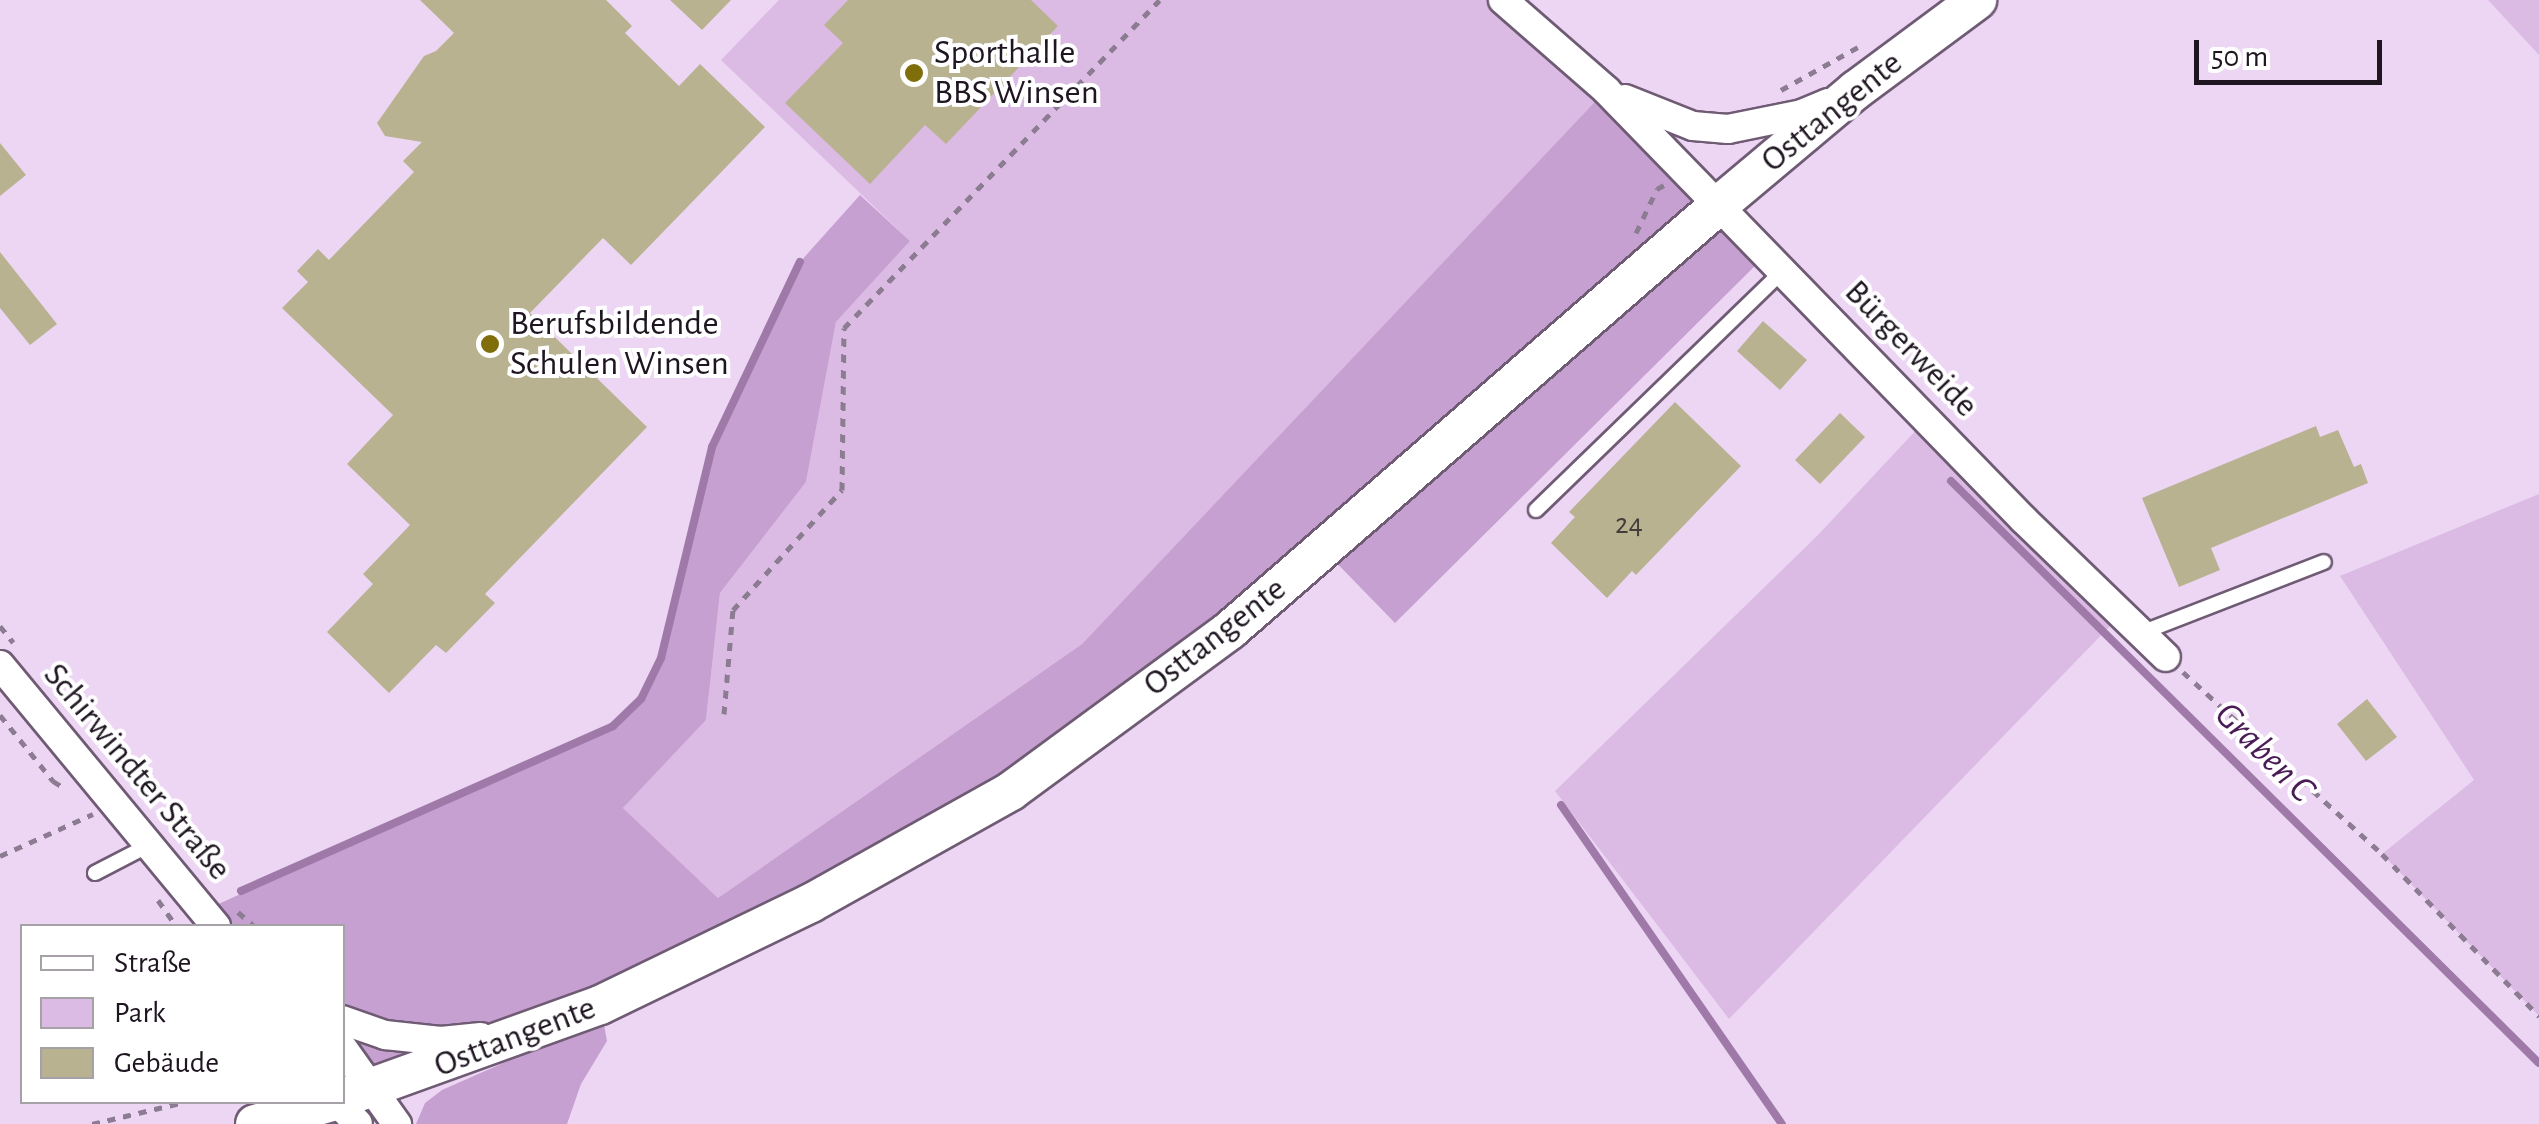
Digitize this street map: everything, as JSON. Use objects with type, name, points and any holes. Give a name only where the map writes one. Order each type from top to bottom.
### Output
[{"type":"main road","name":"Osttangente","points":[[346,1098],[537,1031],[812,903],[1011,791],[1230,630],[1720,204],[1856,90],[1978,0]]},
{"type":"main road","name":"Osttangente","points":[[254,1124],[325,1104]]},
{"type":"street","name":"Bürgerweide","points":[[1503,0],[1606,90],[1686,169],[2024,520],[2166,656]]},
{"type":"street","name":"Bürgerweide","points":[[1606,90],[1693,126],[1728,128],[1802,114],[1856,90]]},
{"type":"street","name":"Schirwindter Straße","points":[[0,665],[214,924]]},
{"type":"street","points":[[345,1021],[385,1035],[441,1041],[537,1031]]},
{"type":"street","points":[[346,1098],[358,1124]]},
{"type":"street","points":[[346,1098],[397,1124]]},
{"type":"lane","points":[[1536,510],[1784,270]]},
{"type":"lane","points":[[2142,633],[2324,562]]},
{"type":"lane","points":[[95,873],[147,846]]},
{"type":"path","points":[[724,714],[733,610],[842,490],[844,328],[1160,0]]},
{"type":"path","points":[[1779,91],[1870,39]]},
{"type":"path","points":[[1635,234],[1657,190],[1686,169]]},
{"type":"path","points":[[2166,656],[2382,854],[2539,1016]]},
{"type":"path","points":[[0,856],[113,805]]},
{"type":"path","points":[[92,1124],[176,1104]]},
{"type":"green space","points":[[779,0],[1503,0],[1606,90],[1082,644],[718,898],[623,808],[706,720],[720,593],[806,482],[836,322],[910,241],[721,60]]},
{"type":"green space","points":[[2488,0],[2539,0],[2539,55]]},
{"type":"green space","points":[[1919,427],[2115,621],[1729,1019],[1555,791],[1818,535]]},
{"type":"green space","points":[[2539,494],[2539,1016],[2382,854],[2474,780],[2340,576]]},
{"type":"shaded area","points":[[1606,90],[1768,253],[1395,623],[1324,550],[1230,630],[811,903],[372,1089],[345,1050],[345,924],[214,924],[203,911],[613,726],[641,699],[661,658],[712,447],[800,262],[860,195],[910,241],[836,322],[806,482],[720,593],[706,720],[623,808],[718,898],[1082,644]]},
{"type":"shaded area","points":[[603,1019],[607,1041],[581,1084],[567,1124],[416,1124],[425,1103],[442,1090]]},
{"type":"building","points":[[420,0],[606,0],[632,26],[625,33],[679,86],[700,64],[765,127],[631,265],[603,238],[530,313],[647,427],[485,594],[495,603],[446,653],[436,645],[389,693],[327,632],[373,584],[363,574],[410,525],[347,464],[393,415],[282,308],[308,282],[297,271],[318,249],[329,260],[414,172],[403,161],[422,142],[385,136],[377,123],[424,56],[436,51],[454,33]]},
{"type":"building","points":[[670,0],[731,0],[702,30]]},
{"type":"building","name":"Sporthalle BBS Winsen","points":[[848,0],[1031,0],[1058,26],[946,144],[925,125],[870,184],[785,103],[843,43],[824,25]]},
{"type":"building","points":[[0,143],[26,175],[0,196]]},
{"type":"building","points":[[0,252],[57,324],[30,345],[0,308]]},
{"type":"building","points":[[1763,321],[1807,360],[1780,390],[1737,351]]},
{"type":"building","points":[[1675,402],[1741,466],[1636,575],[1632,571],[1607,598],[1551,543],[1575,517],[1569,512]]},
{"type":"building","points":[[1840,413],[1865,437],[1820,484],[1795,460]]},
{"type":"building","points":[[2316,426],[2320,437],[2338,430],[2354,467],[2361,464],[2368,483],[2211,548],[2220,570],[2179,587],[2142,498]]},
{"type":"building","points":[[2367,699],[2397,737],[2366,761],[2337,724]]},
{"type":"waterway","points":[[241,891],[613,726],[641,699],[661,658],[712,447],[800,262]]},
{"type":"waterway","name":"Graben C","points":[[1951,481],[2539,1063]]},
{"type":"waterway","points":[[1561,805],[1782,1124]]},
{"type":"place","name":"Sporthalle BBS Winsen","points":[[914,73]]},
{"type":"place","name":"Berufsbildende Schulen Winsen","points":[[490,344]]}]
